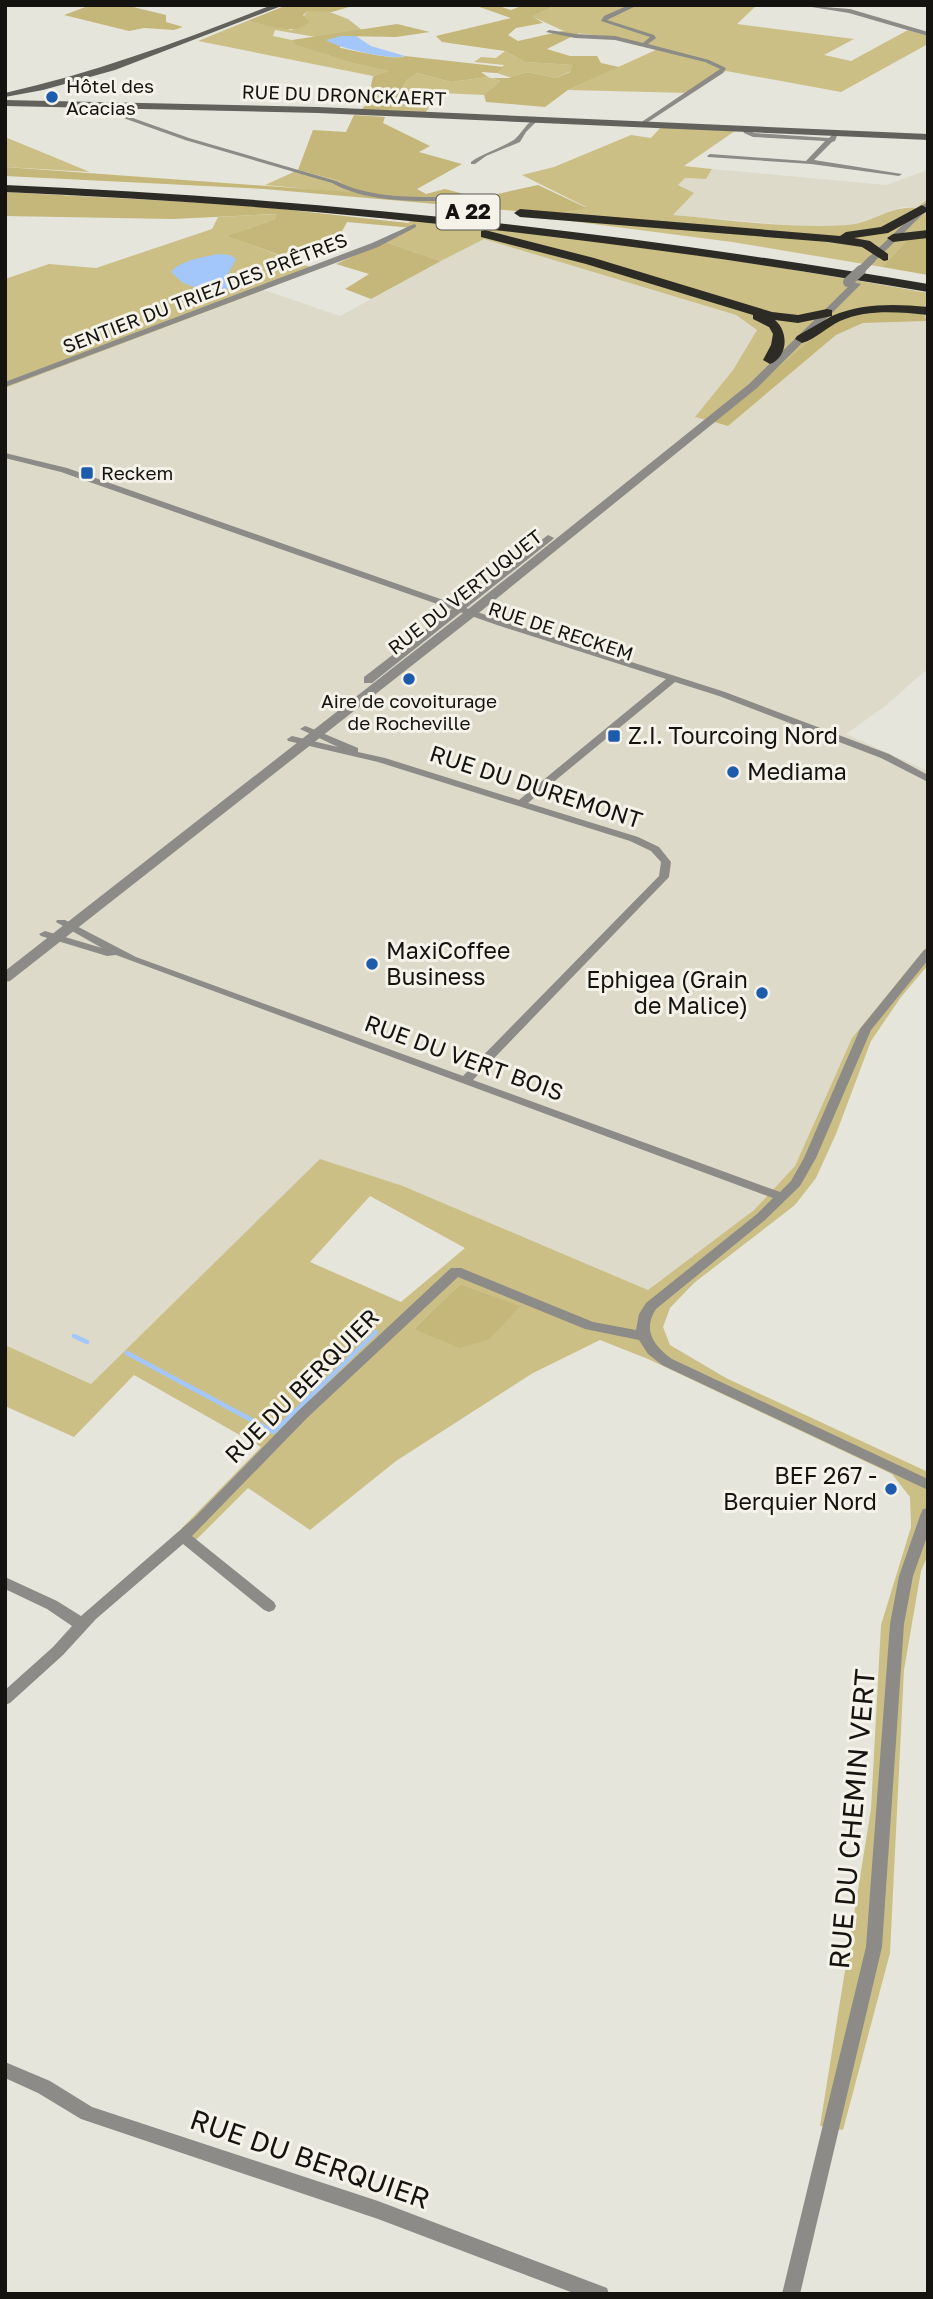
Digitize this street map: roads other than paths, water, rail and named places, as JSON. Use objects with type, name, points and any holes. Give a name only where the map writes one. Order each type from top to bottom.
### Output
[{"type":"highway","name":"A 22","points":[[5,180],[369,202],[570,224],[745,248],[928,278]]},
{"type":"highway","name":"A 22","points":[[5,188],[185,197],[383,212],[586,234],[767,260],[928,288]]},
{"type":"highway","points":[[203,190],[304,194],[479,209]]},
{"type":"highway","points":[[185,197],[377,216],[474,232],[577,257],[780,318],[821,315]]},
{"type":"highway","points":[[779,234],[869,234],[893,226],[926,208]]},
{"type":"highway","points":[[501,211],[850,241],[866,244],[878,258]]},
{"type":"highway","points":[[900,237],[928,234]]},
{"type":"highway","points":[[851,285],[860,297],[875,302],[928,310]]},
{"type":"highway","points":[[733,306],[769,322],[778,330],[780,343],[770,360]]},
{"type":"highway","points":[[802,339],[829,320],[860,310],[928,310]]},
{"type":"main road","points":[[5,100],[92,75],[280,5]]},
{"type":"main road","name":"RUE DU DRONCKAERT","points":[[5,100],[24,103],[329,110],[663,125],[834,137],[928,136]]},
{"type":"street","points":[[635,5],[604,20],[653,37],[645,44]]},
{"type":"street","points":[[802,5],[850,11],[928,34]]},
{"type":"street","points":[[549,32],[609,37],[645,44],[712,63],[723,70],[642,124]]},
{"type":"street","points":[[104,104],[128,118],[176,135],[334,182],[344,188],[391,196],[440,199]]},
{"type":"street","points":[[472,163],[518,141],[523,131],[535,120]]},
{"type":"street","points":[[811,162],[834,137]]},
{"type":"street","points":[[710,156],[796,164],[811,162],[899,174]]},
{"type":"street","name":"RUE DU VERTUQUET","points":[[5,966],[66,924],[677,439],[821,315],[926,208]]},
{"type":"street","name":"SENTIER DU TRIEZ DES PRÊTRES","points":[[5,385],[364,250],[414,226]]},
{"type":"street","name":"RUE DU VERTUQUET","points":[[460,613],[753,386],[802,339],[821,315]]},
{"type":"street","name":"RUE DE RECKEM","points":[[5,455],[64,470],[183,513],[302,561],[671,680],[853,744],[895,761],[928,779]]},
{"type":"street","points":[[521,803],[671,680]]},
{"type":"street","name":"RUE DU DUREMONT","points":[[304,736],[649,845],[663,857],[666,872],[604,941],[465,1081]]},
{"type":"street","name":"RUE DU DUREMONT","points":[[304,736],[381,760]]},
{"type":"street","name":"RUE DU VERT BOIS","points":[[66,924],[132,959]]},
{"type":"street","name":"RUE DU VERTUQUET","points":[[5,978],[50,936]]},
{"type":"street","name":"RUE DU VERT BOIS","points":[[50,936],[132,959],[782,1197]]},
{"type":"street","points":[[928,952],[866,1029],[806,1167],[782,1197],[650,1306],[642,1320],[642,1335],[657,1355],[674,1366],[928,1485]]},
{"type":"street","name":"RUE DU BERQUIER","points":[[5,1699],[183,1536],[303,1414],[456,1271],[590,1326],[642,1335]]},
{"type":"street","name":"RUE DU CHEMIN VERT","points":[[790,2294],[874,1947],[897,1624],[906,1576],[928,1513]]},
{"type":"street","points":[[183,1536],[268,1606]]},
{"type":"street","points":[[5,1582],[52,1605],[83,1625]]},
{"type":"street","name":"RUE DU BERQUIER","points":[[5,2070],[44,2087],[87,2113],[378,2210],[600,2294]]},
{"type":"water","points":[[356,36],[371,46],[405,56],[390,57],[366,53],[326,40]]},
{"type":"water","points":[[218,254],[230,255],[236,259],[228,274],[235,285],[208,297],[209,292],[183,283],[171,272],[186,262]]},
{"type":"waterway","points":[[127,1353],[274,1432],[376,1332]]},
{"type":"waterway","points":[[74,1336],[87,1342]]},
{"type":"place","name":"Hôtel des Acacias","points":[[52,97]]},
{"type":"place","name":"Reckem","points":[[87,473]]},
{"type":"place","name":"Aire de covoiturage de Rocheville","points":[[409,679]]},
{"type":"place","name":"Z.I. Tourcoing Nord","points":[[614,736]]},
{"type":"place","name":"Mediama","points":[[733,772]]},
{"type":"place","name":"MaxiCoffee Business","points":[[372,964]]},
{"type":"place","name":"Ephigea (Grain de Malice)","points":[[762,993]]},
{"type":"place","name":"BEF 267 - Berquier Nord","points":[[891,1489]]}]
